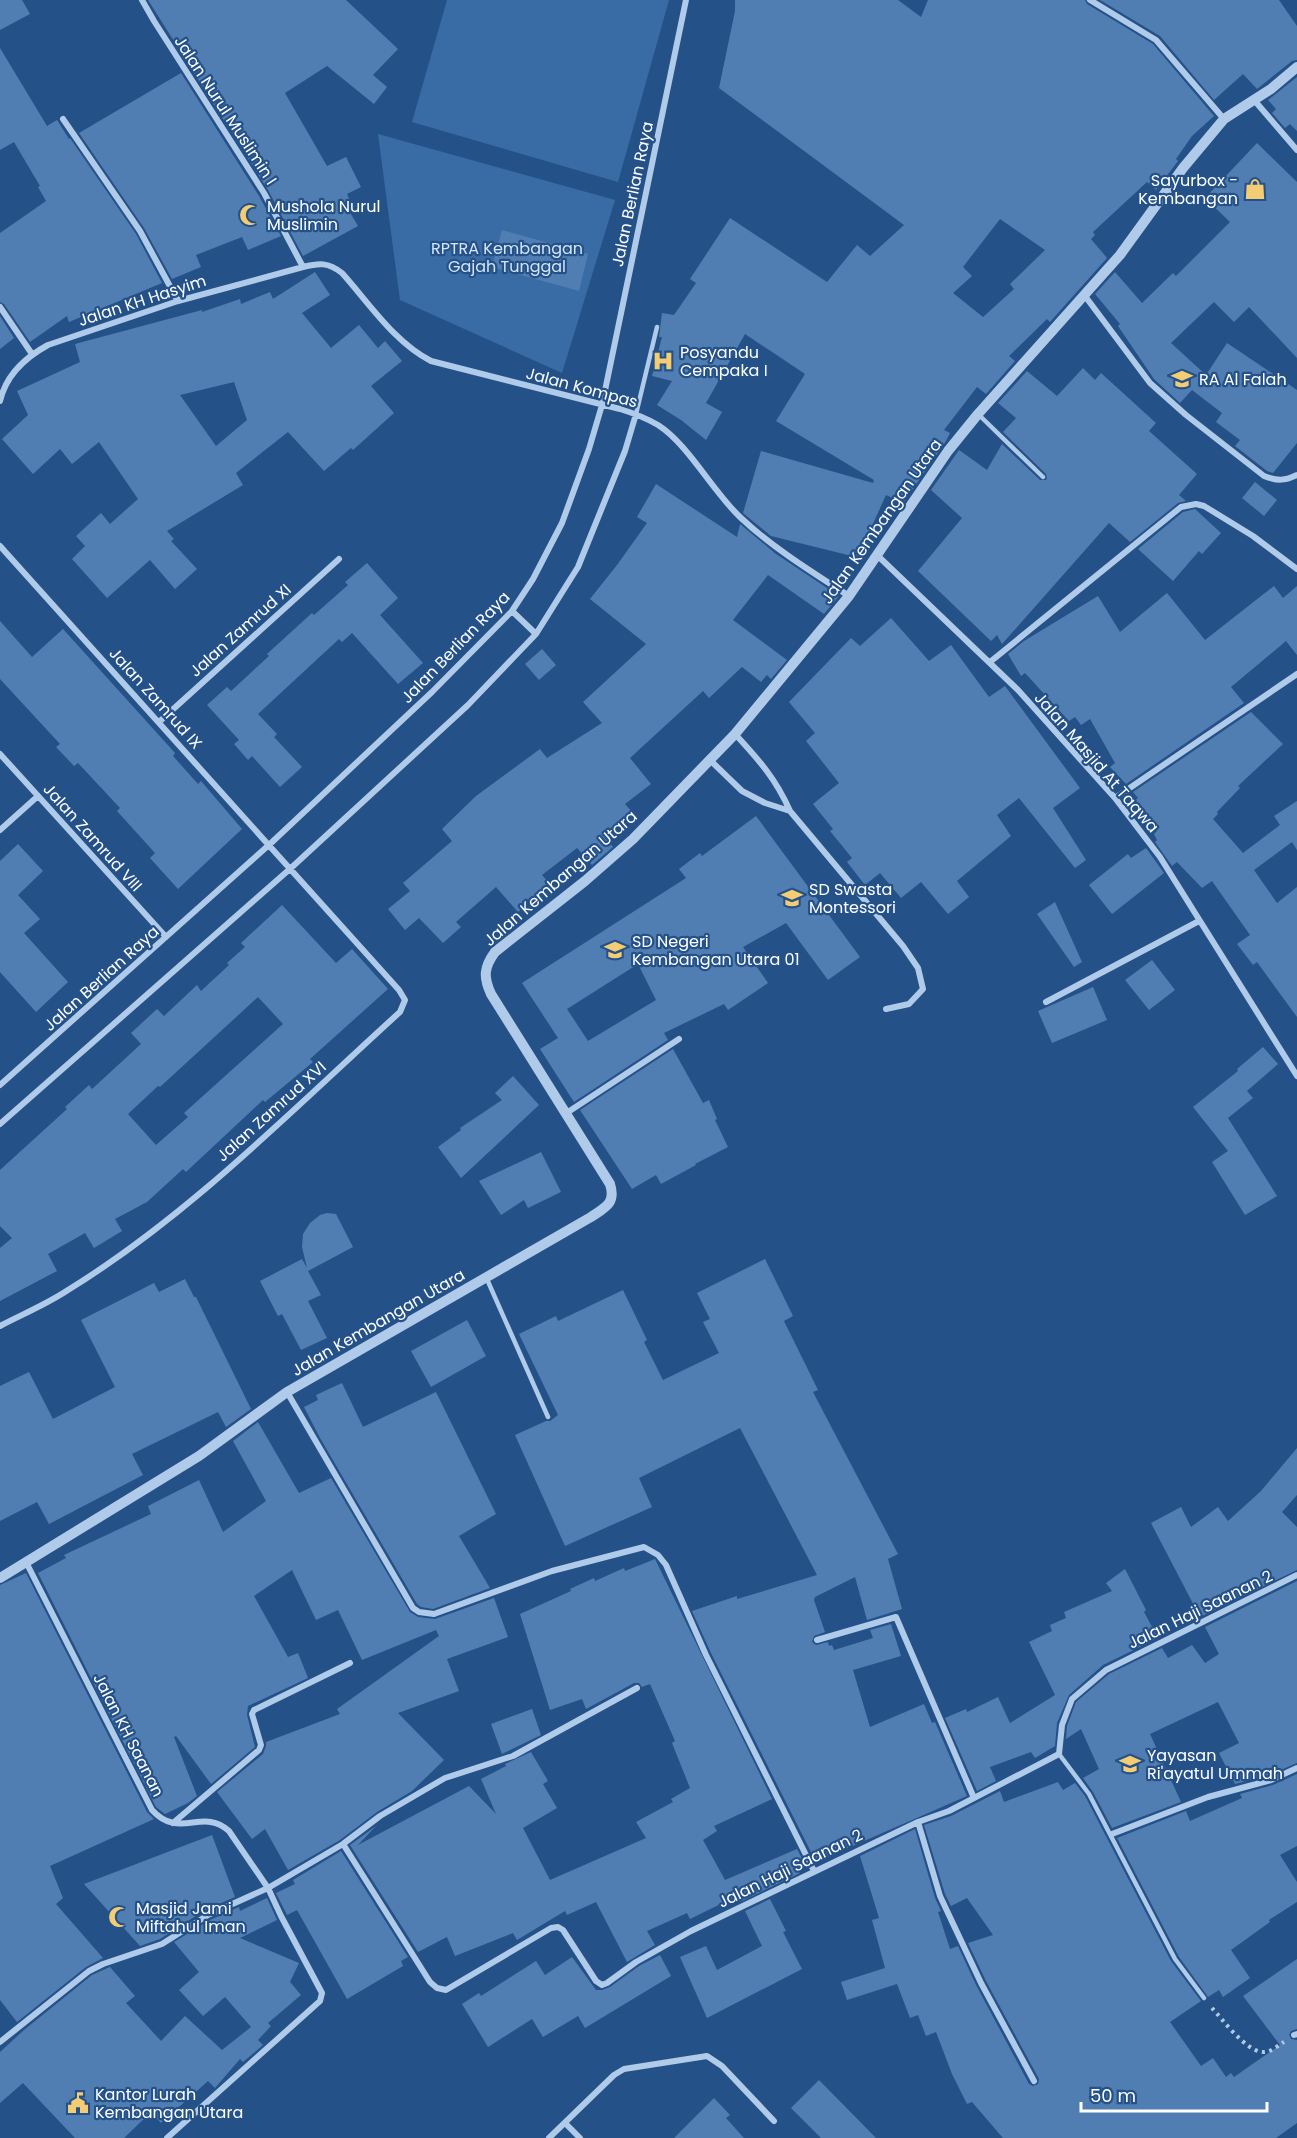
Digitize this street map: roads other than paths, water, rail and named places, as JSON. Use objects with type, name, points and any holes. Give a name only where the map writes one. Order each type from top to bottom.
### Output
[{"type":"street","name":"Jalan Nurul Muslimin I","points":[[142,0],[264,193],[303,267]]},
{"type":"street","name":"Jalan Berlian Raya","points":[[0,1086],[270,844],[432,692],[512,611],[533,579],[562,523],[589,449],[602,405],[686,0]]},
{"type":"street","points":[[1090,0],[1156,40],[1224,119]]},
{"type":"street","name":"Jalan Kembangan Utara","points":[[0,1578],[26,1560],[200,1456],[287,1392],[591,1217],[611,1202],[613,1194],[610,1184],[491,994],[484,971],[488,961],[495,952],[585,881],[633,839],[735,734],[849,596],[948,451],[978,414],[1120,255],[1183,168],[1224,119],[1271,89],[1297,67]]},
{"type":"street","points":[[1254,100],[1297,150]]},
{"type":"street","points":[[63,119],[140,231],[178,301]]},
{"type":"street","name":"Jalan KH Hasyim","points":[[0,401],[13,373],[32,354],[48,345],[178,301],[318,263]]},
{"type":"street","name":"Jalan Kompas","points":[[318,263],[331,264],[342,273],[413,352],[431,361],[636,414],[658,425],[671,436],[723,501],[742,519],[797,562],[849,596]]},
{"type":"street","points":[[1085,296],[1150,383],[1186,415],[1264,476],[1276,480],[1287,480],[1297,475]]},
{"type":"street","points":[[0,307],[32,354]]},
{"type":"street","points":[[0,1124],[291,868],[468,705],[536,634],[578,567],[625,451],[636,414]]},
{"type":"street","points":[[990,662],[1181,507],[1189,504],[1204,506],[1253,536],[1297,569]]},
{"type":"street","name":"Jalan Zamrud IX","points":[[0,546],[291,868]]},
{"type":"street","name":"Jalan Masjid At Taqwa","points":[[878,555],[990,662],[1115,798],[1160,857],[1297,1076]]},
{"type":"street","name":"Jalan Zamrud XI","points":[[159,722],[339,559]]},
{"type":"street","points":[[512,611],[536,634]]},
{"type":"street","points":[[1115,798],[1297,674]]},
{"type":"street","points":[[735,734],[766,767],[780,788],[790,811],[903,946],[918,968],[923,989],[909,1004],[886,1009]]},
{"type":"street","name":"Jalan Zamrud VIII","points":[[0,754],[166,937]]},
{"type":"street","points":[[710,760],[742,791],[765,803],[790,811]]},
{"type":"street","points":[[0,830],[38,796]]},
{"type":"street","name":"Jalan Zamrud XVI","points":[[0,1326],[67,1291],[122,1254],[197,1195],[400,1012],[405,1000],[399,990],[291,868]]},
{"type":"street","points":[[1046,1002],[1200,921]]},
{"type":"street","points":[[566,1114],[679,1039]]},
{"type":"street","points":[[287,1392],[413,1608],[419,1612],[434,1614],[552,1571],[644,1547],[658,1555],[672,1577],[706,1655],[813,1871]]},
{"type":"street","name":"Jalan KH Saanan","points":[[26,1560],[148,1802],[158,1816],[172,1824]]},
{"type":"street","name":"Jalan Haji Saanan 2","points":[[343,1844],[430,1982],[437,1988],[446,1990],[551,1928],[558,1927],[563,1930],[596,1981],[602,1984],[607,1983],[636,1962],[691,1930],[918,1822],[949,1811],[1059,1754],[1062,1725],[1072,1699],[1106,1671],[1297,1575]]},
{"type":"street","points":[[817,1640],[896,1617],[974,1798]]},
{"type":"street","points":[[172,1824],[260,1750],[261,1745],[252,1714],[254,1710],[350,1663]]},
{"type":"street","points":[[0,2042],[89,1971],[162,1944],[208,1915],[268,1888],[343,1844],[380,1816],[445,1778],[513,1756],[637,1688]]},
{"type":"street","points":[[1112,1834],[1208,1797],[1271,1779],[1297,1768]]},
{"type":"street","points":[[167,2138],[322,1998],[322,1993],[268,1888],[229,1831],[222,1824],[213,1821],[172,1824]]},
{"type":"street","points":[[918,1822],[940,1896],[981,1983],[1034,2080]]},
{"type":"street","points":[[549,2138],[624,2068],[706,2056],[722,2066],[774,2121]]},
{"type":"street","points":[[565,2123],[580,2138]]},
{"type":"lane","points":[[636,414],[657,327]]},
{"type":"lane","points":[[978,414],[1043,477]]},
{"type":"lane","points":[[486,1276],[548,1417]]},
{"type":"lane","points":[[1059,1754],[1089,1794],[1112,1834],[1175,1959],[1204,1998]]},
{"type":"place","name":"Sayurbox - Kembangan","points":[[1255,189]]},
{"type":"place","name":"Mushola Nurul Muslimin","points":[[250,215]]},
{"type":"place","name":"Posyandu Cempaka I","points":[[663,361]]},
{"type":"place","name":"RA Al Falah","points":[[1182,379]]},
{"type":"place","name":"SD Swasta Montessori","points":[[792,898]]},
{"type":"place","name":"SD Negeri Kembangan Utara 01","points":[[615,950]]},
{"type":"place","name":"Yayasan Ri'ayatul Ummah","points":[[1130,1764]]},
{"type":"place","name":"Masjid Jami Miftahul Iman","points":[[119,1917]]},
{"type":"place","name":"Kantor Lurah Kembangan Utara","points":[[78,2103]]},
{"type":"park label","name":"RPTRA Kembangan Gajah Tunggal","points":[[507,257]]}]
